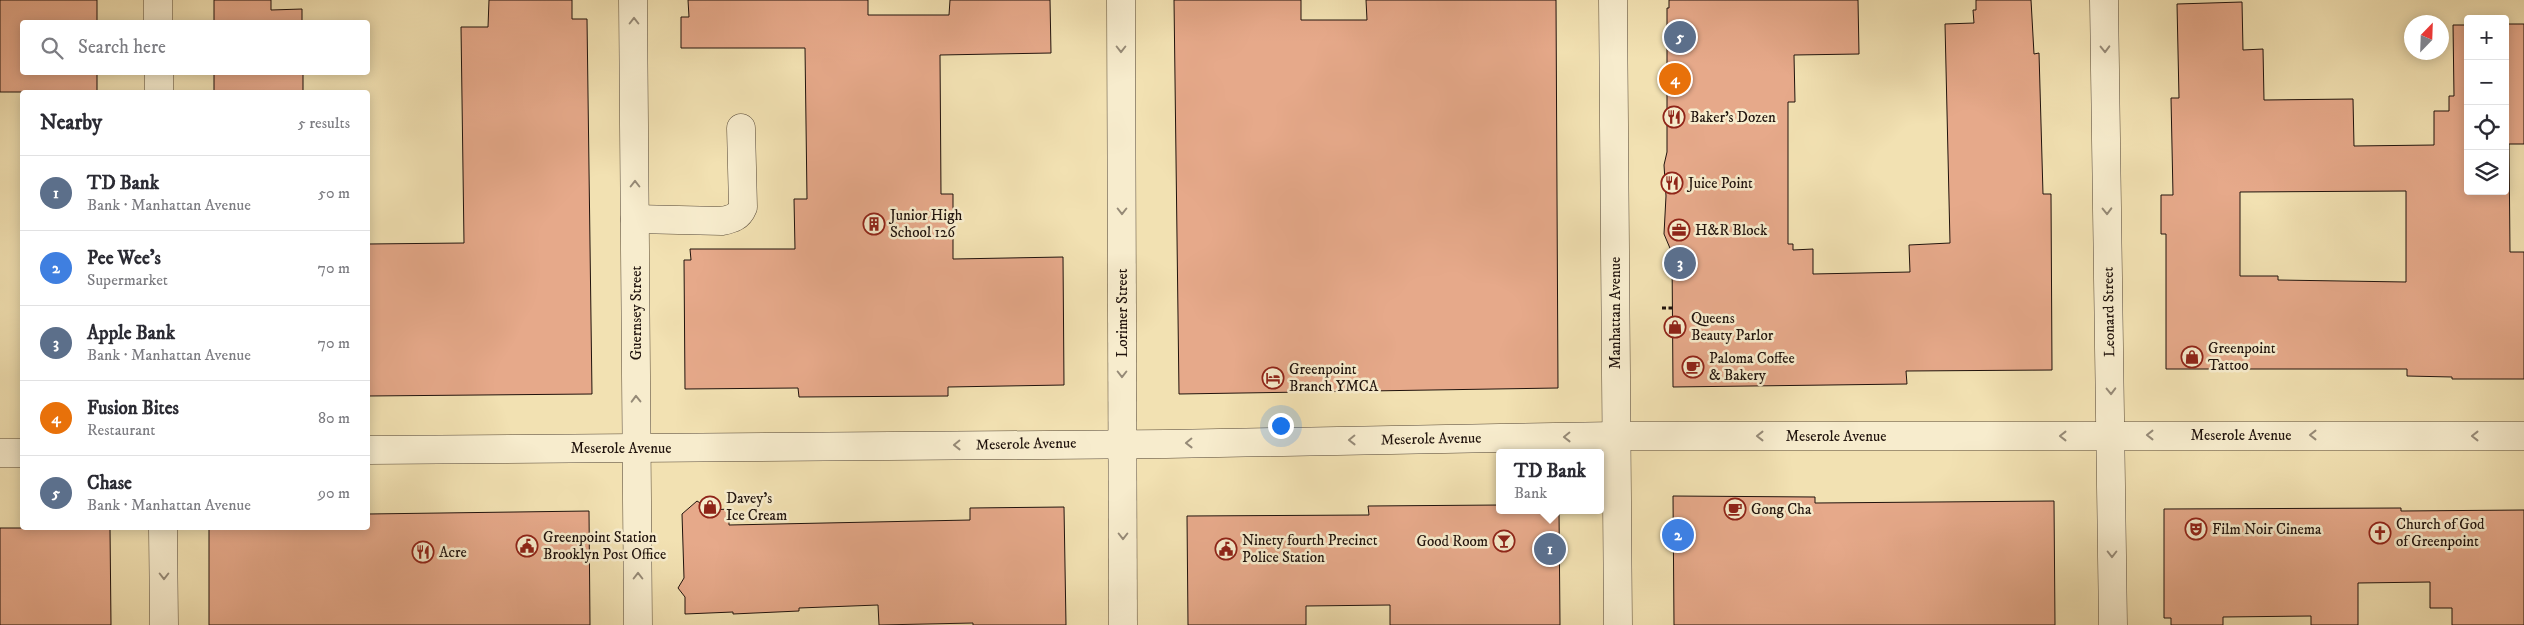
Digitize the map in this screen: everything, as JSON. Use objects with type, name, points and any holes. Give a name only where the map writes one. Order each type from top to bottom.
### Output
[{"type":"street","points":[[158,0],[158,20]]},
{"type":"street","name":"Guernsey Street","points":[[633,0],[638,625]]},
{"type":"street","name":"Lorimer Street","points":[[1121,0],[1124,625]]},
{"type":"street","name":"Manhattan Avenue","points":[[1613,0],[1618,625]]},
{"type":"street","name":"Leonard Street","points":[[2104,0],[2113,625]]},
{"type":"street","points":[[158,75],[159,90]]},
{"type":"street","points":[[635,219],[722,220],[732,219],[740,213],[743,207],[741,128]]},
{"type":"street","name":"Meserole Avenue","points":[[370,450],[1122,444],[1615,436],[2111,434],[2524,436]]},
{"type":"street","points":[[0,453],[20,453]]},
{"type":"street","points":[[163,530],[164,625]]},
{"type":"path","points":[[1662,308],[1673,308]]},
{"type":"building","points":[[0,0],[97,0],[97,20],[20,20],[20,75],[97,75],[97,90],[20,90],[20,92],[0,92]]},
{"type":"building","points":[[214,0],[271,0],[271,10],[302,9],[302,20],[214,20]]},
{"type":"building","points":[[489,0],[572,0],[572,19],[587,19],[592,394],[370,396],[370,244],[464,243],[461,27],[488,27]]},
{"type":"building","name":"Junior High School 126","points":[[688,0],[868,0],[868,15],[949,15],[950,0],[1050,0],[1051,53],[940,55],[941,194],[953,194],[953,259],[1063,257],[1064,385],[948,387],[948,396],[799,397],[798,388],[685,389],[684,260],[691,260],[690,249],[795,249],[794,199],[807,199],[805,48],[681,48],[681,17],[689,17]]},
{"type":"building","points":[[1174,0],[1301,0],[1301,20],[1367,20],[1366,0],[1556,0],[1558,388],[1179,394]]},
{"type":"building","points":[[1669,0],[1858,0],[1859,54],[1794,55],[1795,102],[1788,102],[1788,244],[1793,244],[1793,250],[1813,249],[1813,274],[1910,272],[1909,245],[1950,243],[1945,24],[1974,23],[1973,10],[1976,10],[1976,0],[2031,0],[2034,54],[2039,53],[2043,194],[2051,194],[2052,370],[1906,371],[1907,384],[1673,387],[1672,253],[1664,234],[1666,196],[1664,165],[1667,152],[1667,8],[1669,8]]},
{"type":"building","points":[[2242,2],[2243,50],[2263,49],[2264,100],[2353,99],[2354,146],[2434,145],[2434,111],[2449,111],[2449,96],[2454,96],[2453,25],[2464,25],[2464,195],[2509,195],[2509,144],[2510,252],[2524,252],[2524,379],[2452,379],[2452,377],[2407,376],[2407,369],[2166,369],[2166,234],[2161,234],[2161,195],[2173,195],[2171,98],[2179,98],[2177,4]],"holes":[[[2406,191],[2406,282],[2278,280],[2278,276],[2240,276],[2240,192]]]},
{"type":"building","points":[[2509,24],[2524,24],[2524,144],[2509,144]]},
{"type":"building","points":[[214,75],[303,75],[303,90],[214,90]]},
{"type":"building","points":[[1673,496],[1815,497],[1815,503],[2054,501],[2055,625],[1674,625]]},
{"type":"building","points":[[697,501],[711,510],[729,509],[729,525],[970,520],[970,508],[1064,507],[1066,625],[973,625],[973,623],[879,625],[878,605],[799,608],[799,611],[685,614],[685,597],[678,588],[684,578],[682,514]]},
{"type":"building","points":[[1496,505],[1496,514],[1559,514],[1560,625],[1390,625],[1390,605],[1306,606],[1306,625],[1188,625],[1187,516],[1369,515],[1368,506]]},
{"type":"building","points":[[2401,508],[2401,511],[2524,510],[2524,625],[2452,625],[2452,608],[2430,608],[2430,582],[2358,583],[2358,625],[2311,625],[2311,616],[2223,617],[2223,625],[2171,625],[2171,618],[2164,618],[2164,509]]},
{"type":"building","points":[[589,511],[590,625],[209,625],[209,530],[370,530],[370,514]]},
{"type":"building","points":[[0,528],[20,528],[20,530],[110,530],[111,625],[0,625]]},
{"type":"place","name":"Chase","points":[[1680,37]]},
{"type":"place","name":"Fusion Bites","points":[[1675,79]]},
{"type":"place","name":"Baker’s Dozen","points":[[1674,117]]},
{"type":"place","name":"Juice Point","points":[[1672,183]]},
{"type":"place","name":"Junior High School 126","points":[[874,224]]},
{"type":"place","name":"H&R Block","points":[[1679,230]]},
{"type":"place","name":"Apple Bank","points":[[1680,263]]},
{"type":"place","name":"Queens Beauty Parlor","points":[[1675,327]]},
{"type":"place","name":"Greenpoint Tattoo","points":[[2192,357]]},
{"type":"place","name":"Paloma Coffee & Bakery","points":[[1693,367]]},
{"type":"place","name":"Greenpoint Branch YMCA","points":[[1273,378]]},
{"type":"place","name":"Davey's Ice Cream","points":[[710,507]]},
{"type":"place","name":"Gong Cha","points":[[1735,509]]},
{"type":"place","name":"Film Noir Cinema","points":[[2196,529]]},
{"type":"place","name":"Church of God of Greenpoint","points":[[2380,533]]},
{"type":"place","name":"Pee Wee's","points":[[1678,535]]},
{"type":"place","name":"Good Room","points":[[1504,541]]},
{"type":"place","name":"Greenpoint Station Brooklyn Post Office","points":[[527,546]]},
{"type":"place","name":"Ninety fourth Precinct Police Station","points":[[1226,549]]},
{"type":"place","name":"TD Bank","points":[[1550,549]]},
{"type":"place","name":"Acre","points":[[423,552]]}]
